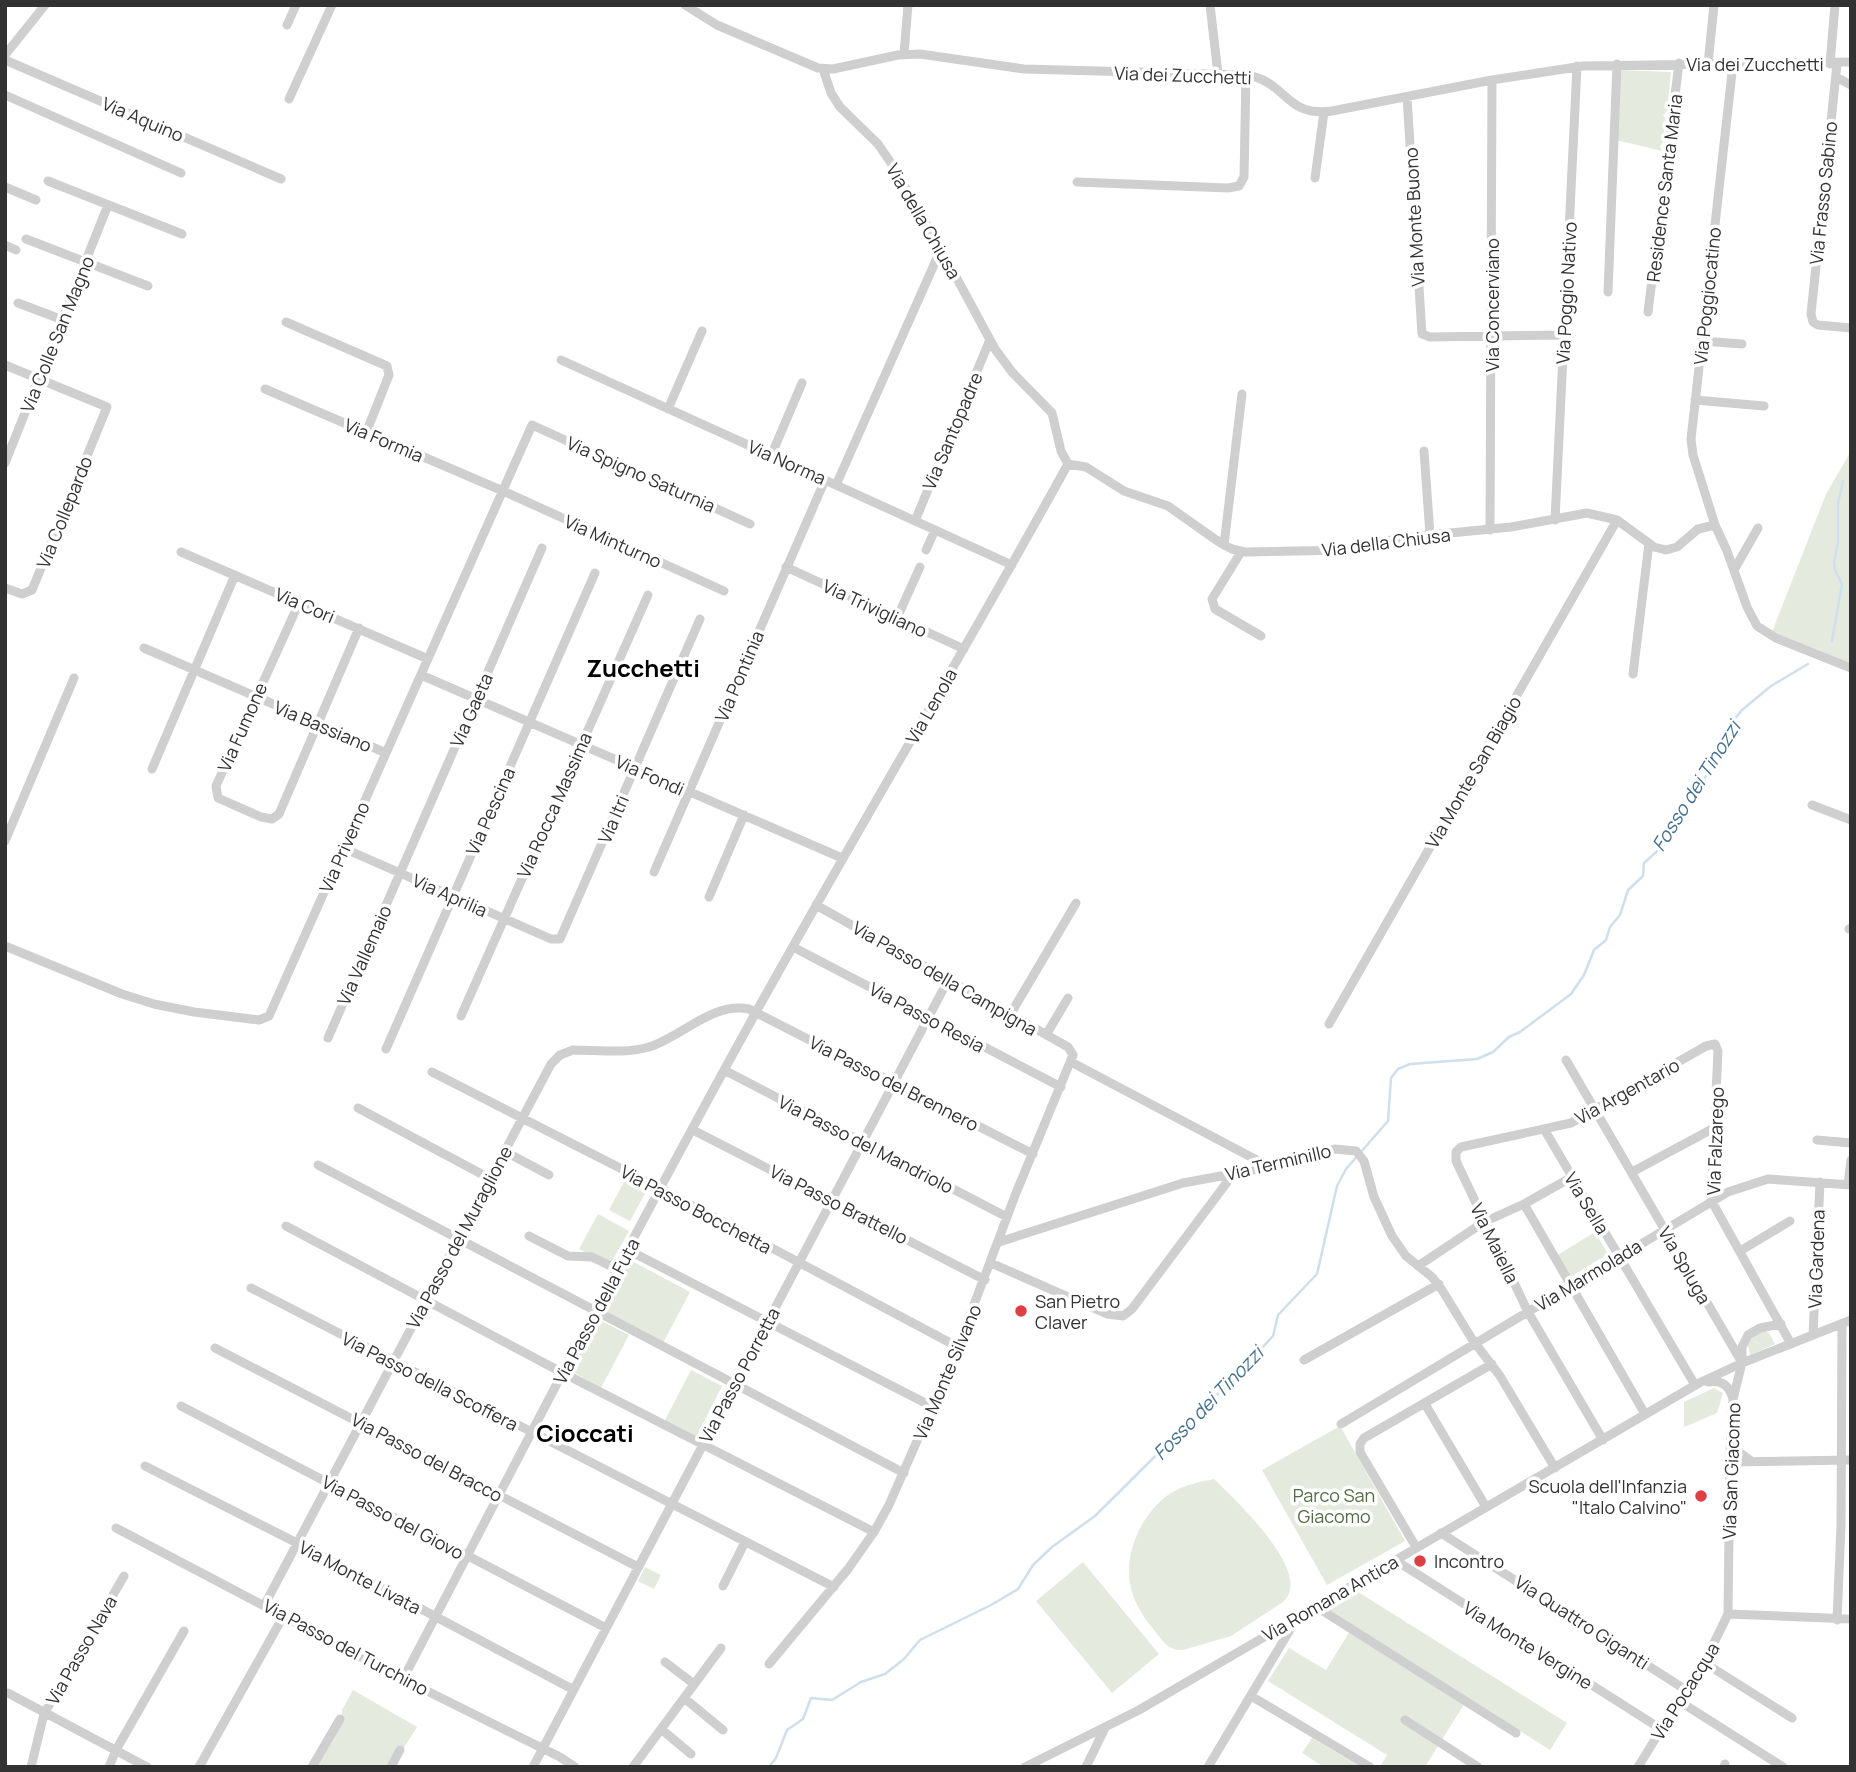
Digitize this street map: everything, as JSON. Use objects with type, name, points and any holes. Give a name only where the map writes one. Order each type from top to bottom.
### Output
[{"type":"street","points":[[5,58],[45,5]]},
{"type":"street","points":[[288,24],[296,5]]},
{"type":"street","points":[[289,99],[332,5]]},
{"type":"street","name":"Via dei Zucchetti","points":[[685,5],[717,25],[822,69],[904,54],[925,54],[1024,69],[1246,75],[1272,83],[1300,109],[1324,112],[1577,66],[1851,62]]},
{"type":"street","points":[[904,54],[908,5]]},
{"type":"street","points":[[1210,5],[1218,74]]},
{"type":"street","points":[[1708,64],[1714,5]]},
{"type":"street","name":"Via Frasso Sabino","points":[[1835,5],[1833,64],[1836,77],[1811,312],[1813,322],[1820,325],[1851,328]]},
{"type":"street","name":"Via Aquino","points":[[5,58],[281,179]]},
{"type":"street","name":"Residence Santa Maria","points":[[1648,312],[1679,63]]},
{"type":"street","points":[[1608,292],[1617,64]]},
{"type":"street","name":"Via Poggiocatino","points":[[1715,525],[1691,444],[1733,64]]},
{"type":"street","name":"Via Poggio Nativo","points":[[1555,520],[1577,66]]},
{"type":"street","name":"Via della Chiusa","points":[[822,69],[837,103],[883,151],[941,249],[989,342],[1012,372],[1052,413],[1062,454],[1068,464],[1086,467],[1129,493],[1172,508],[1224,545],[1241,552],[1349,551],[1389,540],[1490,530],[1587,513],[1616,520],[1649,543]]},
{"type":"street","points":[[1077,181],[1228,188],[1239,186],[1244,177],[1246,75]]},
{"type":"street","points":[[1836,77],[1851,85]]},
{"type":"street","name":"Via Concerviano","points":[[1490,530],[1492,80]]},
{"type":"street","points":[[5,95],[181,173]]},
{"type":"street","name":"Via Monte Buono","points":[[1407,97],[1420,327],[1423,335],[1430,337],[1492,336]]},
{"type":"street","points":[[1315,178],[1324,112]]},
{"type":"street","points":[[48,181],[182,234]]},
{"type":"street","points":[[5,187],[36,200]]},
{"type":"street","name":"Via Colle San Magno","points":[[5,463],[108,205]]},
{"type":"street","points":[[26,239],[148,286]]},
{"type":"street","points":[[5,245],[16,250]]},
{"type":"street","points":[[836,485],[941,249]]},
{"type":"street","points":[[18,303],[63,320]]},
{"type":"street","points":[[286,322],[387,366],[388,378],[366,433]]},
{"type":"street","points":[[668,409],[702,331]]},
{"type":"street","points":[[1492,336],[1564,335]]},
{"type":"street","points":[[1702,341],[1742,344]]},
{"type":"street","name":"Via Santopadre","points":[[915,521],[989,342]]},
{"type":"street","name":"Via Norma","points":[[561,360],[1012,565]]},
{"type":"street","points":[[5,365],[39,379]]},
{"type":"street","name":"Via Collepardo","points":[[5,588],[22,594],[32,590],[107,407],[39,379]]},
{"type":"street","points":[[771,456],[802,383]]},
{"type":"street","name":"Via Formia","points":[[265,389],[503,491]]},
{"type":"street","points":[[1224,545],[1242,394]]},
{"type":"street","points":[[1695,400],[1764,406]]},
{"type":"street","name":"Via Priverno","points":[[5,946],[122,994],[161,1006],[265,1019],[272,1011],[532,425]]},
{"type":"street","name":"Via Spigno Saturnia","points":[[532,425],[750,524]]},
{"type":"street","points":[[1424,451],[1430,535]]},
{"type":"street","name":"Via Lenola","points":[[793,947],[1068,464]]},
{"type":"street","name":"Via Pontinia","points":[[654,872],[825,480]]},
{"type":"street","name":"Via Minturno","points":[[503,491],[724,591]]},
{"type":"street","name":"Via Monte San Biagio","points":[[1329,1024],[1616,520]]},
{"type":"street","points":[[1633,674],[1649,543],[1659,550],[1671,549],[1698,529],[1715,525],[1748,612],[1760,628],[1776,638],[1851,668]]},
{"type":"street","points":[[1734,570],[1758,528]]},
{"type":"street","points":[[926,551],[935,530]]},
{"type":"street","name":"Via Gaeta","points":[[400,873],[542,548]]},
{"type":"street","name":"Via Cori","points":[[181,552],[428,659]]},
{"type":"street","points":[[1241,552],[1212,599],[1212,604],[1215,610],[1261,636]]},
{"type":"street","points":[[897,618],[920,566]]},
{"type":"street","name":"Via Trivigliano","points":[[786,567],[964,649]]},
{"type":"street","name":"Via Pescina","points":[[386,1049],[595,573]]},
{"type":"street","points":[[152,769],[234,575]]},
{"type":"street","name":"Via Rocca Massima","points":[[461,1016],[648,595]]},
{"type":"street","name":"Via Fumone","points":[[299,603],[215,789],[218,798],[257,815],[272,819],[279,814],[359,628]]},
{"type":"street","name":"Via Itri","points":[[558,940],[564,935],[700,619]]},
{"type":"street","name":"Via Bassiano","points":[[144,648],[386,753]]},
{"type":"street","name":"Via Fondi","points":[[421,675],[842,858]]},
{"type":"street","points":[[5,841],[74,678]]},
{"type":"street","points":[[1812,805],[1851,820]]},
{"type":"street","points":[[709,897],[744,816]]},
{"type":"street","name":"Via Aprilia","points":[[343,848],[551,940],[558,940]]},
{"type":"street","name":"Via Vallemaio","points":[[328,1038],[400,873]]},
{"type":"street","points":[[1010,1015],[1076,903]]},
{"type":"street","name":"Via Passo della Campigna","points":[[816,905],[1070,1048],[1072,1058],[1270,1167]]},
{"type":"street","name":"Via Passo della Futa","points":[[403,1679],[594,1311],[793,947]]},
{"type":"street","name":"Via Passo Resia","points":[[793,947],[1061,1087]]},
{"type":"street","name":"Via Passo Porretta","points":[[533,1767],[946,984]]},
{"type":"street","points":[[1046,1035],[1068,998]]},
{"type":"street","name":"Via Passo del Muraglione","points":[[265,1604],[551,1064],[563,1053],[573,1050],[643,1048],[721,1010],[740,1008],[756,1012]]},
{"type":"street","name":"Via Passo del Brennero","points":[[756,1012],[1033,1154]]},
{"type":"street","name":"Via Argentario","points":[[1456,1152],[1463,1146],[1571,1123],[1706,1046],[1715,1044]]},
{"type":"street","name":"Via Falzarego","points":[[1715,1044],[1718,1051],[1711,1200],[1791,1344]]},
{"type":"street","name":"Via Monte Silvano","points":[[769,1664],[834,1587],[874,1532],[904,1473],[958,1347],[1007,1217],[1072,1058]]},
{"type":"street","name":"Via Spluga","points":[[1566,1060],[1742,1363]]},
{"type":"street","name":"Via Passo del Mandriolo","points":[[724,1070],[1007,1217]]},
{"type":"street","name":"Via Passo Bocchetta","points":[[432,1072],[661,1189],[958,1347]]},
{"type":"street","points":[[358,1108],[489,1178]]},
{"type":"street","points":[[1632,1172],[1714,1128]]},
{"type":"street","name":"Via Passo Brattello","points":[[693,1129],[985,1280]]},
{"type":"street","name":"Via Sella","points":[[1544,1129],[1697,1384]]},
{"type":"street","points":[[1817,1140],[1851,1143]]},
{"type":"street","name":"Via Terminillo","points":[[999,1242],[1171,1186],[1270,1167],[1335,1149],[1359,1153],[1385,1224],[1403,1253],[1439,1284],[1475,1343],[1492,1364],[1555,1468]]},
{"type":"street","points":[[504,1151],[549,1175]]},
{"type":"street","name":"Via Maiella","points":[[1456,1152],[1457,1163],[1528,1312],[1603,1440]]},
{"type":"street","points":[[1849,1184],[1851,1160]]},
{"type":"street","points":[[318,1165],[904,1473]]},
{"type":"street","points":[[991,1263],[1107,1314],[1123,1316],[1132,1309],[1234,1173]]},
{"type":"street","points":[[1418,1266],[1484,1222],[1524,1204],[1572,1177]]},
{"type":"street","name":"Via Marmolada","points":[[1341,1424],[1711,1200],[1740,1187],[1768,1180],[1849,1184]]},
{"type":"street","name":"Via Gardena","points":[[1813,1335],[1819,1182]]},
{"type":"street","points":[[1524,1204],[1645,1414]]},
{"type":"street","points":[[1740,1251],[1790,1221]]},
{"type":"street","points":[[286,1226],[563,1373],[874,1532]]},
{"type":"street","points":[[529,1236],[568,1256],[592,1257],[617,1269]]},
{"type":"street","points":[[628,1250],[933,1407]]},
{"type":"street","points":[[1304,1360],[1439,1284]]},
{"type":"street","name":"Via Passo della Scoffera","points":[[251,1288],[834,1587]]},
{"type":"street","points":[[1781,1324],[1766,1325],[1750,1334],[1742,1346],[1742,1363],[1846,1322],[1846,1460],[1837,1620]]},
{"type":"street","name":"Via Passo del Bracco","points":[[215,1348],[638,1567]]},
{"type":"street","name":"Via Romana Antica","points":[[1026,1767],[1145,1707],[1697,1384],[1742,1363]]},
{"type":"street","name":"Via San Giacomo","points":[[1728,1614],[1732,1399],[1742,1363]]},
{"type":"street","points":[[1416,1547],[1359,1446],[1364,1438],[1492,1364]]},
{"type":"street","points":[[1697,1384],[1712,1381],[1724,1383],[1730,1390],[1732,1399]]},
{"type":"street","points":[[1425,1404],[1486,1507]]},
{"type":"street","name":"Via Passo del Giovo","points":[[181,1406],[606,1628]]},
{"type":"street","points":[[1731,1440],[1740,1453],[1752,1461]]},
{"type":"street","points":[[1730,1462],[1846,1460]]},
{"type":"street","name":"Via Monte Livata","points":[[145,1466],[574,1690]]},
{"type":"street","name":"Via Passo del Turchino","points":[[116,1528],[575,1767]]},
{"type":"street","name":"Via Quattro Giganti","points":[[1441,1533],[1686,1689]]},
{"type":"street","points":[[723,1586],[745,1542]]},
{"type":"street","name":"Via Monte Vergine","points":[[1395,1560],[1661,1729]]},
{"type":"street","name":"Via Passo Nava","points":[[31,1767],[44,1713],[124,1576]]},
{"type":"street","points":[[1315,1606],[1516,1733]]},
{"type":"street","points":[[1728,1614],[1851,1619]]},
{"type":"street","name":"Via Pocacqua","points":[[1642,1765],[1723,1628],[1728,1614]]},
{"type":"street","points":[[199,1767],[284,1615]]},
{"type":"street","points":[[1208,1767],[1299,1616]]},
{"type":"street","points":[[109,1767],[184,1631]]},
{"type":"street","points":[[637,1765],[721,1648]]},
{"type":"street","points":[[665,1662],[694,1685]]},
{"type":"street","points":[[1703,1662],[1792,1718]]},
{"type":"street","points":[[8,1693],[147,1767]]},
{"type":"street","points":[[1251,1696],[1370,1767]]},
{"type":"street","points":[[684,1698],[723,1730]]},
{"type":"street","points":[[1679,1701],[1783,1767]]},
{"type":"street","points":[[312,1767],[340,1719]]},
{"type":"street","points":[[1405,1720],[1478,1767]]},
{"type":"street","points":[[1086,1767],[1105,1728]]},
{"type":"street","points":[[661,1729],[691,1754]]},
{"type":"street","points":[[391,1767],[400,1750]]},
{"type":"green space","points":[[1619,70],[1671,72],[1667,111],[1663,115],[1663,142],[1660,146],[1662,151],[1616,140]]},
{"type":"green space","points":[[1851,451],[1851,663],[1772,632],[1826,494]]},
{"type":"green space","points":[[625,1180],[646,1192],[630,1221],[609,1210]]},
{"type":"green space","points":[[598,1214],[629,1231],[610,1265],[579,1249]]},
{"type":"green space","points":[[1595,1232],[1608,1254],[1569,1278],[1556,1256]]},
{"type":"green space","points":[[630,1260],[690,1292],[663,1343],[604,1311]]},
{"type":"green space","points":[[598,1319],[629,1335],[601,1388],[571,1371]]},
{"type":"green space","points":[[1764,1331],[1769,1333],[1775,1344],[1750,1355],[1748,1345],[1751,1337]]},
{"type":"green space","points":[[691,1370],[722,1386],[696,1438],[664,1422]]},
{"type":"green space","points":[[1714,1388],[1723,1393],[1717,1413],[1684,1427],[1684,1402]]},
{"type":"green space","name":"Parco San Giacomo","points":[[1340,1426],[1405,1541],[1327,1585],[1262,1470]]},
{"type":"green space","points":[[1214,1479],[1253,1520],[1281,1556],[1289,1574],[1290,1589],[1283,1602],[1231,1636],[1178,1650],[1163,1641],[1136,1602],[1129,1579],[1131,1552],[1141,1526],[1168,1495],[1196,1483]]},
{"type":"green space","points":[[1083,1562],[1159,1654],[1112,1693],[1036,1601]]},
{"type":"green space","points":[[645,1567],[661,1575],[654,1589],[638,1581]]},
{"type":"green space","points":[[1355,1590],[1567,1723],[1550,1750],[1468,1698],[1425,1767],[1380,1767],[1387,1755],[1268,1681],[1289,1648],[1326,1670],[1353,1626],[1323,1608]]},
{"type":"green space","points":[[353,1690],[417,1727],[388,1767],[314,1767],[342,1717],[342,1710]]},
{"type":"green space","points":[[1312,1738],[1361,1767],[1324,1767],[1302,1753]]},
{"type":"waterway","name":"Fosso dei Tinozzi","points":[[1832,641],[1842,584],[1834,562],[1838,543],[1838,503],[1843,481]]},
{"type":"waterway","name":"Fosso dei Tinozzi","points":[[769,1767],[776,1758],[787,1730],[803,1719],[811,1698],[832,1700],[861,1682],[885,1674],[904,1659],[920,1640],[1018,1589],[1033,1565],[1052,1547],[1095,1516],[1240,1372],[1273,1336],[1278,1315],[1317,1274],[1337,1186],[1346,1169],[1388,1121],[1391,1078],[1398,1069],[1410,1064],[1477,1059],[1493,1052],[1509,1037],[1520,1032],[1571,994],[1584,975],[1594,950],[1606,940],[1610,927],[1620,915],[1628,890],[1643,876],[1644,863],[1664,845],[1669,830],[1681,817],[1711,768],[1728,727],[1742,710],[1771,686],[1808,664]]},
{"type":"place","name":"San Pietro Claver","points":[[1021,1311]]},
{"type":"place","name":"Scuola dell'Infanzia \"Italo Calvino\"","points":[[1701,1496]]},
{"type":"place","name":"Incontro","points":[[1420,1561]]},
{"type":"district","name":"Zucchetti","points":[[643,667]]},
{"type":"district","name":"Cioccati","points":[[585,1432]]}]
